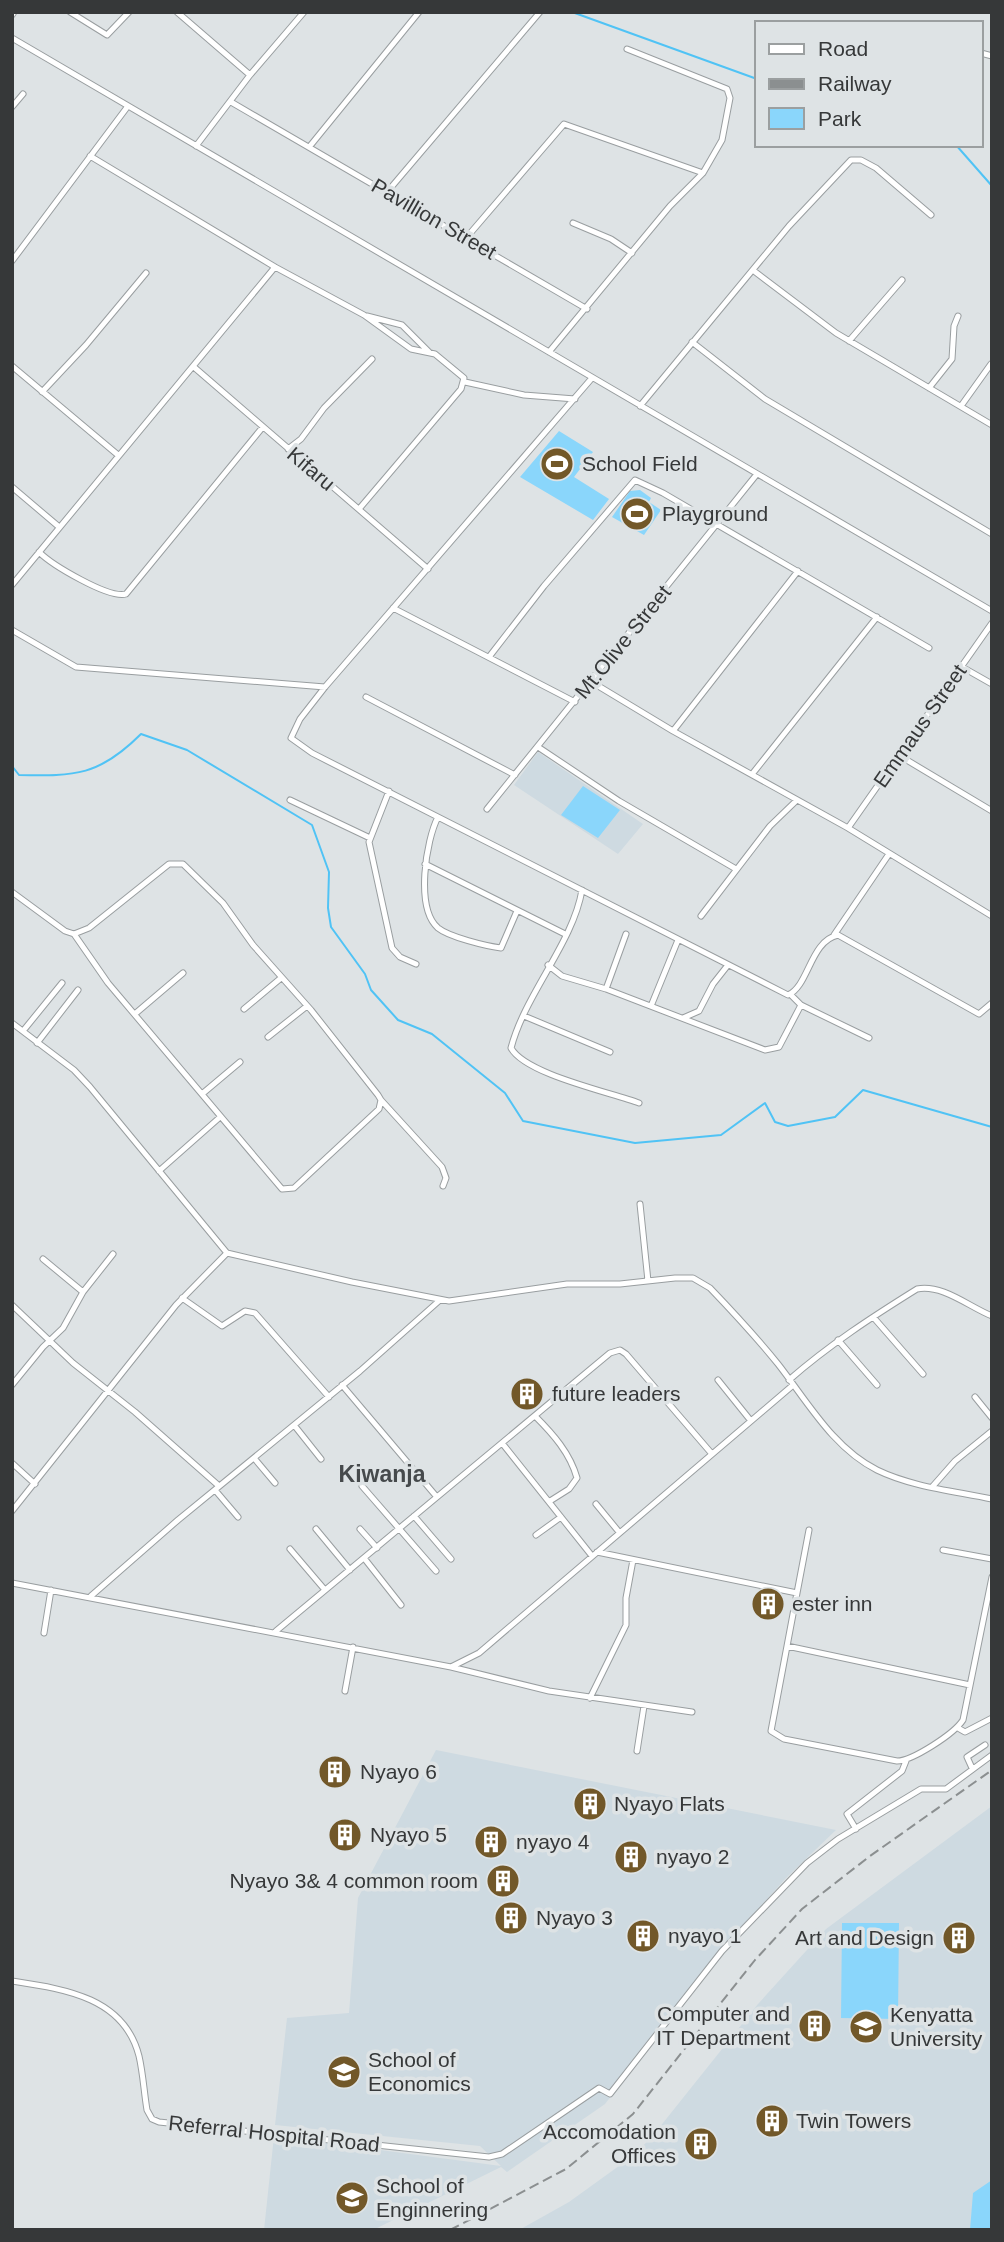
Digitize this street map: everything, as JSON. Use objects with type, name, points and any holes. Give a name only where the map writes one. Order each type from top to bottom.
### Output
[{"type":"street","points":[[70,12],[107,35],[129,12]]},
{"type":"street","points":[[177,12],[250,75]]},
{"type":"street","points":[[196,146],[250,75],[304,12]]},
{"type":"street","points":[[310,146],[419,12]]},
{"type":"street","points":[[388,191],[540,12]]},
{"type":"street","points":[[12,38],[992,611]]},
{"type":"street","points":[[549,352],[670,206],[703,173],[722,140],[730,98],[728,91],[627,49]]},
{"type":"street","points":[[12,107],[23,94]]},
{"type":"street","name":"Pavillion Street","points":[[231,102],[587,309]]},
{"type":"street","points":[[12,261],[128,106]]},
{"type":"street","points":[[467,237],[564,124],[703,173]]},
{"type":"street","points":[[90,156],[275,267],[364,315],[411,349],[429,352]]},
{"type":"street","points":[[640,405],[789,226],[851,160],[861,160],[876,168],[931,215]]},
{"type":"street","points":[[573,223],[611,239],[632,253]]},
{"type":"street","points":[[12,585],[58,526],[195,368],[275,267]]},
{"type":"street","points":[[754,271],[849,341],[992,425]]},
{"type":"street","points":[[43,392],[146,273]]},
{"type":"street","points":[[849,341],[901,280]]},
{"type":"street","points":[[364,315],[402,325],[429,352],[446,361],[464,377],[465,382]]},
{"type":"street","points":[[929,388],[952,359],[954,326],[958,316]]},
{"type":"street","points":[[692,342],[765,399],[992,534]]},
{"type":"street","points":[[288,449],[301,439],[324,408],[372,359]]},
{"type":"street","points":[[961,406],[991,364]]},
{"type":"street","points":[[12,366],[118,455]]},
{"type":"street","name":"Kifaru","points":[[195,368],[428,569]]},
{"type":"street","points":[[592,378],[576,400],[325,687],[296,725],[291,738],[312,753],[791,995],[801,1005],[869,1038]]},
{"type":"street","points":[[465,382],[524,395],[576,400]]},
{"type":"street","points":[[359,509],[465,382]]},
{"type":"street","points":[[38,552],[56,566],[107,592],[126,594],[262,428]]},
{"type":"street","name":"Mt.Olive Street","points":[[487,809],[757,474]]},
{"type":"street","points":[[489,657],[631,482],[644,483],[718,524],[929,648]]},
{"type":"street","points":[[12,487],[58,526]]},
{"type":"street","points":[[673,731],[798,571]]},
{"type":"street","points":[[393,608],[575,702]]},
{"type":"street","points":[[753,773],[877,617]]},
{"type":"street","name":"Emmaus Street","points":[[848,828],[992,623]]},
{"type":"street","points":[[12,630],[76,667],[325,687]]},
{"type":"street","points":[[962,667],[992,684]]},
{"type":"street","points":[[590,681],[673,731],[848,828],[992,916]]},
{"type":"street","points":[[366,698],[515,775]]},
{"type":"street","points":[[538,747],[619,801],[736,869]]},
{"type":"street","points":[[900,757],[992,811]]},
{"type":"street","points":[[389,791],[370,838],[392,948],[400,957],[416,964]]},
{"type":"street","points":[[290,800],[370,838]]},
{"type":"street","points":[[701,916],[736,869],[797,800]]},
{"type":"street","points":[[439,817],[427,846],[425,864],[431,917],[441,930],[501,948],[517,911]]},
{"type":"street","points":[[791,995],[807,967],[834,935],[889,854]]},
{"type":"street","points":[[74,934],[89,928],[169,864],[178,862],[189,869],[223,902],[381,1100],[442,1167],[446,1178],[443,1186]]},
{"type":"street","points":[[425,864],[565,934]]},
{"type":"street","points":[[582,890],[580,904],[548,965],[511,1048],[521,1061],[568,1081],[639,1103]]},
{"type":"street","points":[[12,892],[65,931],[74,934],[108,983],[136,1013],[219,1118],[233,1129],[282,1189],[289,1190],[372,1116],[381,1100]]},
{"type":"street","points":[[606,989],[626,934]]},
{"type":"street","points":[[834,935],[978,1014],[983,1014],[992,1003]]},
{"type":"street","points":[[651,1006],[678,940]]},
{"type":"street","points":[[548,965],[562,976],[606,989],[771,1051],[779,1047],[801,1005]]},
{"type":"street","points":[[683,1018],[699,1011],[713,984],[728,965]]},
{"type":"street","points":[[136,1013],[183,972]]},
{"type":"street","points":[[244,1009],[281,978]]},
{"type":"street","points":[[23,1031],[62,983]]},
{"type":"street","points":[[37,1043],[79,990]]},
{"type":"street","points":[[268,1037],[307,1006]]},
{"type":"street","points":[[524,1016],[610,1052]]},
{"type":"street","points":[[12,1023],[74,1070],[90,1087],[228,1253],[440,1300],[461,1300],[567,1284],[682,1278],[703,1282],[779,1366],[790,1383],[846,1447],[876,1469],[933,1486],[992,1499]]},
{"type":"street","points":[[202,1094],[240,1062]]},
{"type":"street","points":[[159,1171],[219,1118]]},
{"type":"street","points":[[640,1204],[648,1281]]},
{"type":"street","points":[[12,1511],[182,1298],[228,1253]]},
{"type":"street","points":[[12,1385],[63,1328],[83,1292],[113,1254]]},
{"type":"street","points":[[44,1259],[83,1292]]},
{"type":"street","points":[[451,1667],[479,1653],[751,1420],[838,1340],[874,1318],[880,1311],[922,1288],[968,1302],[992,1316]]},
{"type":"street","points":[[182,1298],[222,1326],[246,1311],[256,1313],[329,1397]]},
{"type":"street","points":[[91,1596],[329,1397],[440,1300]]},
{"type":"street","points":[[12,1305],[49,1342],[217,1488],[237,1517]]},
{"type":"street","points":[[874,1318],[923,1374]]},
{"type":"street","points":[[838,1340],[877,1385]]},
{"type":"street","points":[[276,1631],[602,1358],[620,1350],[712,1454]]},
{"type":"street","points":[[718,1380],[751,1420]]},
{"type":"street","points":[[342,1385],[436,1496]]},
{"type":"street","points":[[975,1396],[992,1418]]},
{"type":"street","points":[[535,1416],[554,1436],[572,1462],[578,1478],[569,1489],[550,1501]]},
{"type":"street","points":[[294,1425],[321,1459]]},
{"type":"street","points":[[933,1486],[956,1461],[992,1430]]},
{"type":"street","points":[[502,1443],[561,1517],[595,1554],[797,1593]]},
{"type":"street","points":[[254,1458],[275,1483]]},
{"type":"street","points":[[12,1463],[35,1484]]},
{"type":"street","points":[[362,1486],[436,1572]]},
{"type":"street","points":[[596,1504],[619,1532]]},
{"type":"street","points":[[414,1516],[452,1559]]},
{"type":"street","points":[[536,1535],[561,1517]]},
{"type":"street","points":[[316,1529],[350,1570]]},
{"type":"street","points":[[360,1529],[377,1548]]},
{"type":"street","points":[[809,1530],[771,1731],[795,1741],[871,1758],[906,1761]]},
{"type":"street","points":[[290,1549],[325,1590]]},
{"type":"street","points":[[943,1550],[992,1559]]},
{"type":"street","points":[[364,1558],[401,1605]]},
{"type":"street","points":[[590,1698],[626,1625],[633,1560]]},
{"type":"street","points":[[992,1577],[988,1608],[964,1716],[958,1728],[906,1761],[902,1771],[847,1814],[856,1829],[925,1787],[946,1789],[992,1755]]},
{"type":"street","points":[[12,1583],[276,1631],[590,1698],[692,1712]]},
{"type":"street","points":[[44,1633],[51,1590]]},
{"type":"street","points":[[787,1646],[970,1685]]},
{"type":"street","points":[[345,1692],[353,1647]]},
{"type":"street","points":[[637,1751],[644,1706]]},
{"type":"street","points":[[958,1728],[965,1732],[992,1718]]},
{"type":"street","points":[[972,1768],[967,1757],[985,1745]]},
{"type":"street","name":"Referral Hospital Road","points":[[12,1981],[78,1994],[113,2011],[135,2043],[147,2110],[152,2119],[159,2122],[489,2157],[502,2154],[599,2088],[610,2094],[722,1951],[770,1899],[807,1863],[856,1829]]},
{"type":"shaded area","points":[[538,752],[643,824],[618,854],[514,785]]},
{"type":"shaded area","points":[[436,1750],[836,1830],[786,1878],[733,1937],[605,2104],[507,2172],[501,2167],[373,2230],[264,2230],[274,2136],[501,2166],[480,2146],[275,2125],[287,2018],[349,2013],[358,1898]]},
{"type":"shaded area","name":"Kenyatta University","points":[[992,1806],[992,2230],[519,2230],[569,2202],[630,2158],[651,2138],[758,2004],[826,1929]]},
{"type":"green space","name":"School Field","points":[[559,431],[593,452],[574,477],[609,499],[593,520],[520,477]]},
{"type":"green space","name":"Playground","points":[[640,490],[651,498],[649,502],[661,510],[644,535],[612,517],[630,491]]},
{"type":"green space","points":[[583,786],[620,810],[598,838],[561,815]]},
{"type":"green space","points":[[842,1923],[899,1923],[898,2019],[841,2018]]},
{"type":"green space","points":[[992,2180],[992,2230],[970,2230],[973,2193]]},
{"type":"waterway","points":[[572,12],[755,78]]},
{"type":"waterway","points":[[958,147],[992,186]]},
{"type":"waterway","points":[[12,766],[19,775],[56,775],[86,771],[112,758],[141,734],[187,750],[312,825],[329,872],[328,908],[331,927],[365,974],[371,990],[398,1020],[432,1034],[505,1093],[523,1121],[635,1143],[721,1135],[765,1103],[775,1122],[788,1126],[835,1117],[863,1090],[992,1127]]},
{"type":"railway","points":[[450,2230],[566,2169],[633,2114],[755,1960],[802,1909],[870,1856],[992,1770]]},
{"type":"place","name":"School Field","points":[[557,464]]},
{"type":"place","name":"Playground","points":[[637,514]]},
{"type":"place","name":"future leaders","points":[[527,1394]]},
{"type":"place","name":"ester inn","points":[[768,1604]]},
{"type":"place","name":"Nyayo 6","points":[[335,1772]]},
{"type":"place","name":"Nyayo Flats","points":[[590,1804]]},
{"type":"place","name":"Nyayo 5","points":[[345,1835]]},
{"type":"place","name":"nyayo 4","points":[[491,1842]]},
{"type":"place","name":"nyayo 2","points":[[631,1857]]},
{"type":"place","name":"Nyayo 3& 4 common room","points":[[503,1881]]},
{"type":"place","name":"Nyayo 3","points":[[511,1918]]},
{"type":"place","name":"nyayo 1","points":[[643,1936]]},
{"type":"place","name":"Art and Design","points":[[959,1938]]},
{"type":"place","name":"Computer and IT Department","points":[[815,2026]]},
{"type":"place","name":"Kenyatta University","points":[[866,2027]]},
{"type":"place","name":"School of Economics","points":[[344,2072]]},
{"type":"place","name":"Twin Towers","points":[[772,2121]]},
{"type":"place","name":"Accomodation Offices","points":[[701,2144]]},
{"type":"place","name":"School of Enginnering","points":[[352,2198]]},
{"type":"district","name":"Kiwanja","points":[[382,1474]]}]
